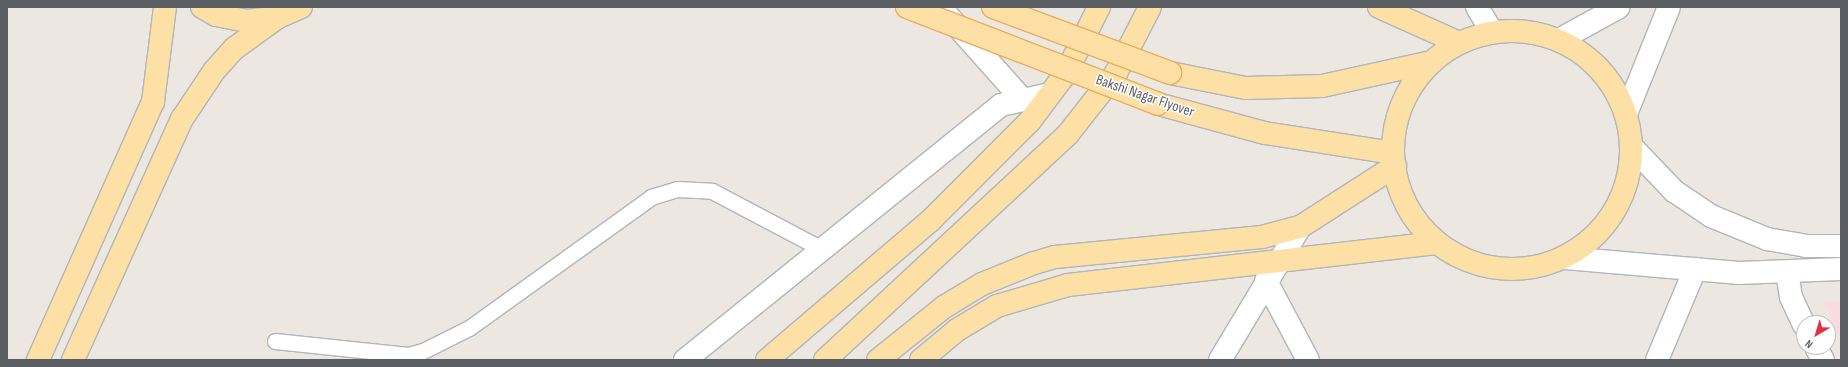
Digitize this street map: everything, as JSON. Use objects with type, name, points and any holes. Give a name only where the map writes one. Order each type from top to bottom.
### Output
[{"type":"main road","points":[[38,360],[153,102],[165,7]]},
{"type":"main road","points":[[202,7],[216,15],[247,21],[278,17]]},
{"type":"main road","points":[[73,360],[182,119],[214,71],[235,48],[278,17],[301,7]]},
{"type":"main road","name":"Bakshi Nagar Flyover","points":[[907,7],[1158,104],[1265,133],[1393,160]]},
{"type":"main road","name":"Bakshi Nagar Flyover","points":[[993,7],[1170,73],[1246,88],[1322,86],[1431,62]]},
{"type":"main road","points":[[767,360],[930,221],[1025,126],[1066,73],[1099,7]]},
{"type":"main road","points":[[825,360],[1068,134],[1116,73],[1150,7]]},
{"type":"main road","points":[[1379,7],[1459,42]]},
{"type":"main road","points":[[1526,31],[1559,40],[1588,58],[1611,83],[1626,114],[1632,147],[1628,181],[1615,212],[1594,239],[1565,258],[1533,268],[1499,269],[1466,260],[1437,243],[1413,217],[1398,187],[1393,160],[1396,119],[1407,94],[1431,62],[1459,42],[1492,32],[1526,31]]},
{"type":"main road","points":[[878,360],[944,306],[982,284],[1034,263],[1055,257],[1262,237],[1300,226],[1393,160]]},
{"type":"main road","points":[[921,360],[958,330],[997,306],[1036,292],[1134,275],[1277,262],[1437,243]]},
{"type":"street","points":[[940,7],[1022,99]]},
{"type":"street","points":[[1477,7],[1492,32]]},
{"type":"street","points":[[1559,40],[1619,7]]},
{"type":"street","points":[[1626,114],[1668,7]]},
{"type":"street","points":[[685,360],[1001,105],[1022,99],[1050,94]]},
{"type":"street","points":[[1632,147],[1674,191],[1711,216],[1767,239],[1806,246],[1841,246]]},
{"type":"street","points":[[1220,360],[1277,262],[1300,226]]},
{"type":"street","points":[[1565,258],[1695,269],[1787,272],[1841,269]]},
{"type":"street","points":[[1657,360],[1695,269]]},
{"type":"street","points":[[1787,272],[1791,297],[1799,315]]},
{"type":"street","points":[[1266,281],[1308,360]]},
{"type":"lane","points":[[275,341],[408,354],[423,351],[469,328],[651,197],[677,189],[712,191],[822,249]]},
{"type":"shaded area","points":[[1825,302],[1841,302],[1841,344],[1836,331],[1836,315],[1830,315]]}]
